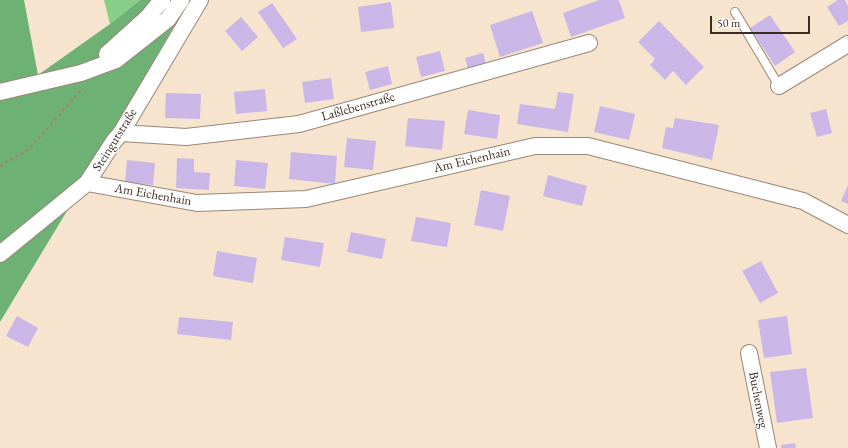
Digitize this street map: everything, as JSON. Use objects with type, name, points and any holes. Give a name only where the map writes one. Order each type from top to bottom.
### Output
[{"type":"street","points":[[83,79],[147,18],[162,0]]},
{"type":"street","points":[[0,92],[83,79],[116,60],[168,18],[181,0]]},
{"type":"street","name":"Steingutstraße","points":[[0,254],[87,183],[120,133],[200,0]]},
{"type":"street","name":"Laßlebenstraße","points":[[120,133],[186,137],[299,124],[589,43]]},
{"type":"street","points":[[779,86],[848,44]]},
{"type":"street","name":"Am Eichenhain","points":[[87,183],[197,203],[306,199],[535,146],[588,146],[803,201],[848,225]]},
{"type":"street","name":"Buchenweg","points":[[749,353],[768,448]]},
{"type":"lane","points":[[735,12],[779,86]]},
{"type":"path","points":[[0,166],[29,149],[77,97],[83,79]]},
{"type":"green space","points":[[0,0],[24,0],[38,75],[110,24],[140,0],[189,0],[76,196],[0,322]]},
{"type":"green space","points":[[104,0],[140,0],[110,24]]},
{"type":"building","points":[[599,0],[619,0],[625,18],[571,37],[563,13]]},
{"type":"building","points":[[838,0],[845,0],[848,6],[848,21],[839,26],[827,7]]},
{"type":"building","points":[[391,2],[394,28],[361,32],[358,7]]},
{"type":"building","points":[[272,3],[297,39],[283,48],[258,12]]},
{"type":"building","points":[[532,11],[543,43],[500,57],[490,25]]},
{"type":"building","points":[[770,15],[795,52],[775,66],[750,28]]},
{"type":"building","points":[[241,17],[258,37],[242,51],[225,31]]},
{"type":"building","points":[[659,21],[704,67],[686,85],[673,71],[665,80],[650,65],[655,59],[638,42]]},
{"type":"building","points":[[440,51],[445,71],[421,77],[416,57]]},
{"type":"building","points":[[483,53],[487,67],[469,72],[465,58]]},
{"type":"building","points":[[388,66],[392,84],[370,90],[365,72]]},
{"type":"building","points":[[331,78],[334,99],[305,103],[302,82]]},
{"type":"building","points":[[265,89],[267,111],[236,114],[234,92]]},
{"type":"building","points":[[558,92],[574,94],[568,132],[517,124],[520,104],[555,109]]},
{"type":"building","points":[[166,93],[201,94],[200,119],[165,118]]},
{"type":"building","points":[[600,106],[635,114],[629,140],[594,132]]},
{"type":"building","points":[[826,109],[832,133],[817,137],[810,113]]},
{"type":"building","points":[[468,110],[500,115],[497,139],[464,134]]},
{"type":"building","points":[[408,118],[445,121],[442,150],[405,146]]},
{"type":"building","points":[[675,118],[719,125],[712,160],[662,148],[666,127],[673,128]]},
{"type":"building","points":[[347,138],[376,141],[373,170],[344,167]]},
{"type":"building","points":[[291,152],[337,156],[335,184],[289,179]]},
{"type":"building","points":[[177,158],[194,159],[194,172],[210,173],[209,190],[176,188]]},
{"type":"building","points":[[127,160],[155,163],[153,185],[125,183]]},
{"type":"building","points":[[236,160],[268,163],[265,189],[234,186]]},
{"type":"building","points":[[548,175],[587,186],[582,206],[543,196]]},
{"type":"building","points":[[848,185],[848,204],[841,201]]},
{"type":"building","points":[[481,190],[510,196],[503,231],[474,225]]},
{"type":"building","points":[[416,217],[451,223],[447,247],[411,241]]},
{"type":"building","points":[[351,232],[386,239],[382,259],[347,252]]},
{"type":"building","points":[[285,237],[324,243],[320,267],[281,260]]},
{"type":"building","points":[[217,251],[257,258],[253,283],[213,276]]},
{"type":"building","points":[[761,261],[778,293],[760,303],[742,271]]},
{"type":"building","points":[[17,316],[38,328],[28,347],[6,336]]},
{"type":"building","points":[[787,316],[792,354],[764,358],[758,320]]},
{"type":"building","points":[[179,317],[233,322],[231,340],[177,334]]},
{"type":"building","points":[[806,368],[813,418],[777,423],[770,372]]},
{"type":"building","points":[[795,443],[796,448],[781,448],[781,445]]}]
